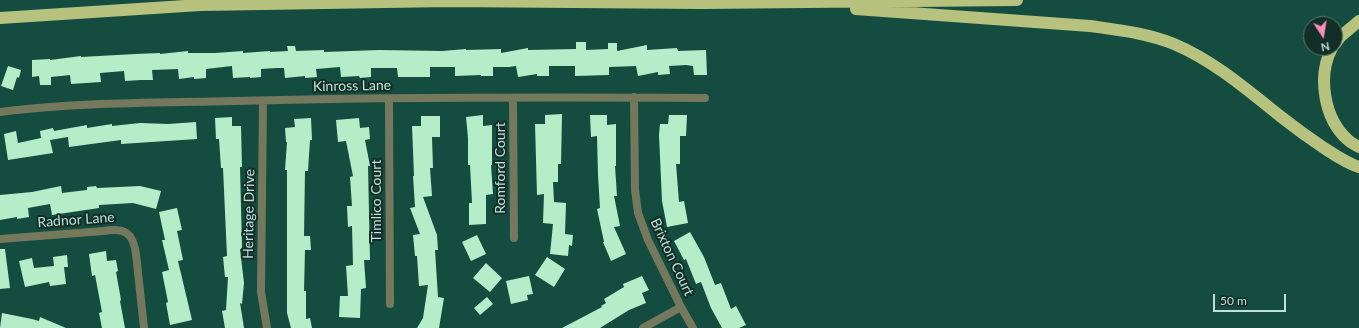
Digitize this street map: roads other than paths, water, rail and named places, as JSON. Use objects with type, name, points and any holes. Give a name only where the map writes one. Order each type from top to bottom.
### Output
[{"type":"highway","points":[[0,18],[200,5],[448,2],[701,3],[1017,0]]},
{"type":"highway","points":[[701,3],[855,8],[1090,26],[1144,35],[1192,52],[1213,64],[1299,130],[1339,158],[1359,167]]},
{"type":"highway","points":[[1343,34],[1359,21]]},
{"type":"highway","points":[[1329,56],[1324,84],[1329,110],[1339,129],[1348,140],[1359,147]]},
{"type":"street","name":"Kinross Lane","points":[[0,112],[27,108],[263,101],[634,97],[705,98]]},
{"type":"street","name":"Brixton Court","points":[[634,97],[635,190],[638,213],[648,240],[693,328]]},
{"type":"street","name":"Romford Court","points":[[513,98],[514,238]]},
{"type":"street","name":"Timlico Court","points":[[388,99],[390,304]]},
{"type":"street","name":"Heritage Drive","points":[[263,101],[261,292],[267,328]]},
{"type":"street","name":"Radnor Lane","points":[[0,239],[114,229],[122,230],[130,235],[134,242],[144,328]]},
{"type":"street","points":[[643,328],[681,307]]}]
